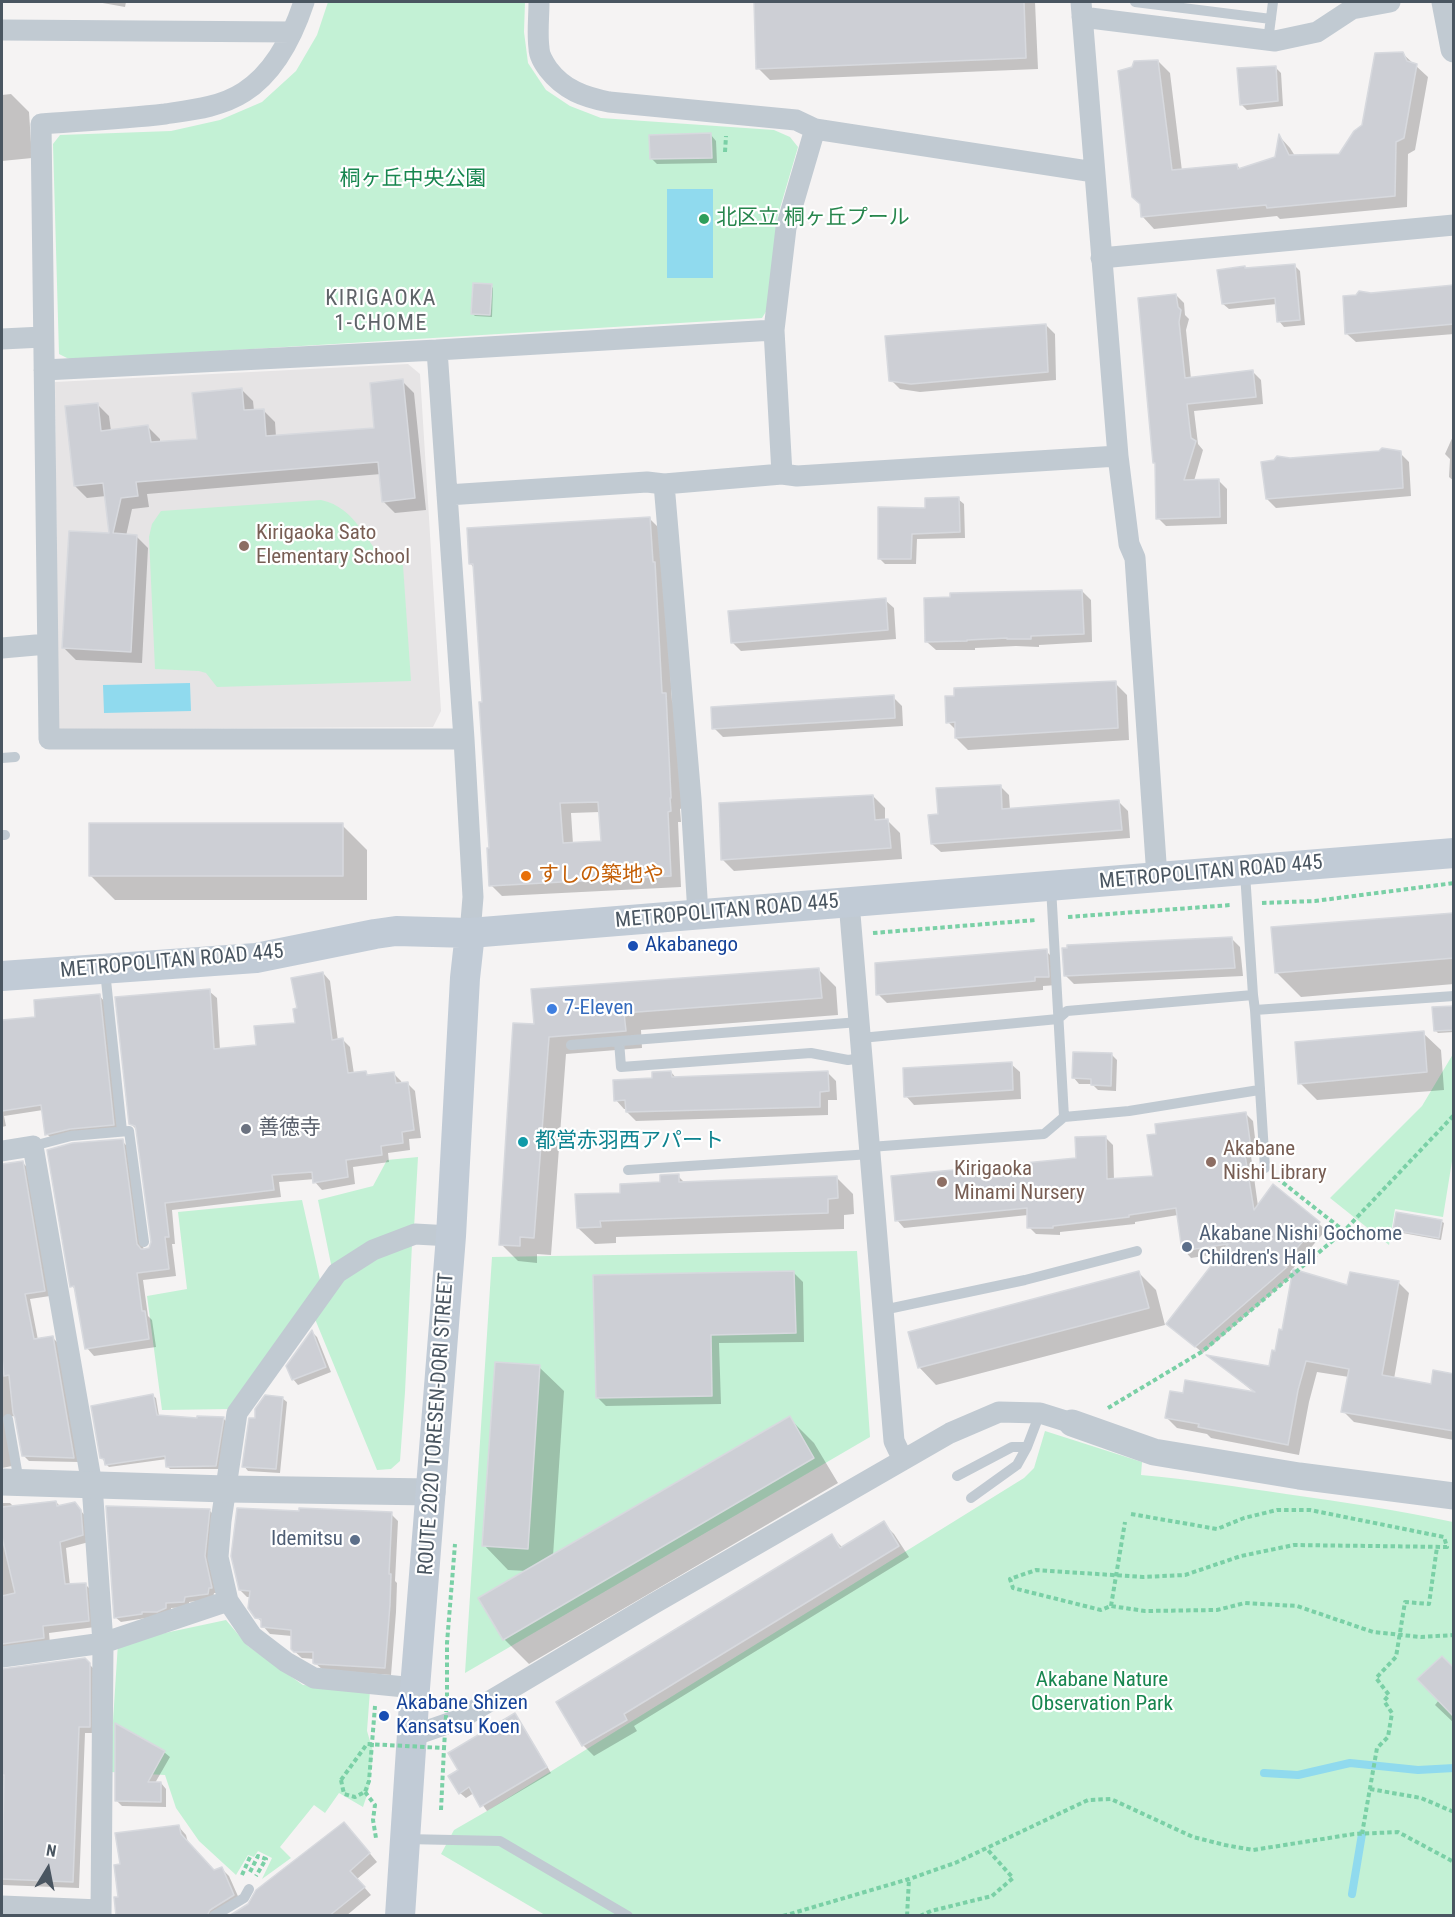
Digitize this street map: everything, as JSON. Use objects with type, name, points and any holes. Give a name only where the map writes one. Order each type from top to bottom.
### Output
[{"type":"main road","name":"METROPOLITAN ROAD 445","points":[[2,976],[256,958],[396,931],[470,933],[1454,853]]},
{"type":"main road","name":"ROUTE 2020 TORESEN-DORI STREET","points":[[400,1916],[391,1838],[412,1736],[451,1236],[470,933]]},
{"type":"street","points":[[304,2],[292,32],[275,62],[244,92],[223,102],[201,109],[130,118],[41,124],[49,739],[464,739]]},
{"type":"street","points":[[539,2],[539,51],[544,64],[560,83],[589,98],[609,102],[796,120],[815,129],[1094,172]]},
{"type":"street","points":[[1157,877],[1135,558],[1129,544],[1118,456],[1081,9],[1275,41],[1317,32],[1352,9],[1390,2]]},
{"type":"street","points":[[1445,2],[1454,49]]},
{"type":"street","points":[[2,30],[292,32]]},
{"type":"street","points":[[782,474],[774,330],[786,228],[815,129]]},
{"type":"street","points":[[1101,258],[1454,225]]},
{"type":"street","points":[[44,370],[774,330]]},
{"type":"street","points":[[2,339],[43,337]]},
{"type":"street","points":[[437,350],[473,897],[470,933]]},
{"type":"street","points":[[447,495],[1118,456]]},
{"type":"street","points":[[664,484],[691,799],[698,914]]},
{"type":"street","points":[[2,648],[47,645]]},
{"type":"street","points":[[849,902],[894,1441],[903,1460]]},
{"type":"street","points":[[2,1151],[33,1146],[92,1485],[103,1643],[101,1913],[2,1906]]},
{"type":"street","points":[[415,1688],[315,1678],[286,1662],[252,1636],[228,1601],[218,1557],[237,1413],[337,1273],[373,1250],[415,1234],[451,1236]]},
{"type":"street","points":[[412,1736],[458,1719],[950,1433],[999,1412],[1040,1413],[1154,1452],[1299,1476],[1454,1496]]},
{"type":"street","points":[[10,1482],[226,1489],[432,1492]]},
{"type":"street","points":[[2,1658],[103,1643],[228,1601]]},
{"type":"lane","points":[[1135,2],[1271,19]]},
{"type":"lane","points":[[1268,40],[1273,2]]},
{"type":"lane","points":[[2,758],[15,757]]},
{"type":"lane","points":[[1245,871],[1265,1168]]},
{"type":"lane","points":[[1051,887],[1064,1117]]},
{"type":"lane","points":[[105,969],[122,1131]]},
{"type":"lane","points":[[571,1045],[619,1041],[861,1039],[1058,1019],[1067,1011],[1253,995]]},
{"type":"lane","points":[[1255,1011],[1454,996]]},
{"type":"lane","points":[[619,1041],[621,1067],[811,1053],[848,1060],[861,1039]]},
{"type":"lane","points":[[628,1170],[1044,1134],[1064,1117],[1129,1111],[1259,1090]]},
{"type":"lane","points":[[33,1146],[71,1136],[129,1131],[144,1242]]},
{"type":"lane","points":[[883,1311],[1025,1280],[1137,1251]]},
{"type":"lane","points":[[971,1498],[1017,1465],[1027,1447],[1040,1413]]},
{"type":"lane","points":[[9,1419],[10,1482]]},
{"type":"lane","points":[[957,1476],[1012,1447],[1027,1447]]},
{"type":"lane","points":[[391,1838],[500,1841],[628,1916]]},
{"type":"lane","points":[[214,1916],[244,1898],[249,1889]]},
{"type":"path","points":[[1108,1408],[1203,1351],[1344,1231],[1454,1115]]},
{"type":"path","points":[[1265,1168],[1344,1231]]},
{"type":"path","points":[[1131,1514],[1217,1529],[1244,1518],[1277,1510],[1310,1510],[1444,1537],[1447,1547],[1294,1545],[1241,1556],[1185,1575],[1143,1577],[1036,1570],[1010,1579],[1013,1588],[1101,1610],[1111,1606],[1145,1611],[1217,1610],[1245,1603],[1297,1606],[1372,1632],[1421,1637],[1454,1635]]},
{"type":"path","points":[[1111,1606],[1125,1522]]},
{"type":"path","points":[[441,1810],[447,1700],[447,1643],[455,1545]]},
{"type":"path","points":[[1362,1834],[1377,1748],[1388,1737],[1392,1713],[1384,1701],[1389,1695],[1376,1678],[1396,1657],[1405,1602],[1428,1604],[1437,1547]]},
{"type":"path","points":[[374,1707],[369,1781],[365,1792],[355,1797],[344,1794],[341,1780],[367,1744],[444,1748]]},
{"type":"path","points":[[1370,1789],[1421,1798],[1454,1812]]},
{"type":"path","points":[[365,1792],[375,1805],[373,1820],[391,1838]]},
{"type":"path","points":[[783,1916],[955,1863],[1088,1800],[1111,1799],[1193,1837],[1253,1850],[1362,1834],[1398,1832],[1454,1862]]},
{"type":"path","points":[[920,1916],[931,1911],[992,1896],[1013,1878],[987,1849]]},
{"type":"path","points":[[907,1916],[909,1879]]},
{"type":"shaded area","name":"Kirigaoka Sato Elementary School","points":[[408,364],[420,374],[441,711],[433,727],[58,729],[55,382]]},
{"type":"green space","name":"桐ヶ丘中央公園","points":[[328,2],[525,2],[524,32],[528,63],[546,90],[570,106],[601,118],[774,130],[790,137],[798,147],[778,215],[767,310],[762,318],[71,360],[59,354],[53,144],[60,135],[171,131],[220,120],[262,102],[296,71],[317,35]]},
{"type":"green space","points":[[321,500],[333,504],[352,518],[388,564],[403,565],[411,681],[217,687],[206,673],[155,669],[149,537],[152,524],[161,511]]},
{"type":"green space","points":[[1453,1054],[1453,1155],[1443,1217],[1395,1209],[1389,1245],[1330,1198],[1422,1106]]},
{"type":"green space","points":[[418,1157],[414,1228],[332,1269],[318,1200],[373,1186],[387,1160]]},
{"type":"green space","points":[[302,1200],[320,1280],[230,1409],[162,1410],[147,1296],[187,1289],[178,1212]]},
{"type":"green space","points":[[412,1244],[400,1461],[391,1469],[377,1470],[315,1319],[340,1280],[366,1261]]},
{"type":"green space","points":[[857,1251],[870,1437],[465,1673],[492,1257]]},
{"type":"green space","name":"Akabane Nature Observation Park","points":[[1045,1431],[1142,1462],[1141,1475],[1214,1483],[1349,1503],[1453,1522],[1453,1915],[545,1915],[441,1854],[454,1830],[1024,1478],[1034,1468]]},
{"type":"green space","points":[[226,1620],[248,1646],[303,1685],[370,1690],[367,1731],[373,1751],[369,1789],[363,1807],[339,1793],[325,1813],[314,1805],[280,1847],[291,1858],[262,1879],[272,1858],[258,1851],[254,1857],[248,1855],[236,1875],[199,1841],[176,1808],[165,1775],[111,1772],[118,1643]]},
{"type":"water","points":[[667,189],[713,189],[713,278],[667,278]]},
{"type":"water","points":[[190,683],[191,711],[104,713],[103,685]]},
{"type":"building","points":[[754,2],[1024,2],[1026,58],[756,69]]},
{"type":"building","points":[[1403,52],[1407,61],[1417,64],[1404,138],[1396,142],[1395,196],[1141,217],[1140,204],[1132,197],[1118,71],[1132,67],[1134,61],[1158,60],[1172,170],[1237,164],[1238,169],[1275,157],[1279,134],[1289,155],[1339,154],[1354,131],[1362,125],[1375,53]]},
{"type":"building","points":[[1276,66],[1278,101],[1240,105],[1237,68]]},
{"type":"building","points":[[711,133],[712,158],[650,159],[649,135]]},
{"type":"building","points":[[1295,264],[1300,320],[1277,322],[1275,298],[1222,304],[1217,270],[1245,266],[1245,268]]},
{"type":"building","points":[[473,283],[492,284],[490,315],[471,314]]},
{"type":"building","points":[[1454,285],[1454,324],[1345,334],[1343,296],[1356,295],[1359,291],[1371,293]]},
{"type":"building","points":[[1176,294],[1178,307],[1181,310],[1179,322],[1185,378],[1253,370],[1256,397],[1187,404],[1191,438],[1196,441],[1184,480],[1219,479],[1220,517],[1156,519],[1155,463],[1153,463],[1138,298]]},
{"type":"building","points":[[1046,324],[1048,372],[911,384],[889,381],[885,336]]},
{"type":"building","points":[[403,379],[415,498],[382,502],[378,462],[136,482],[138,496],[121,498],[113,533],[137,535],[131,652],[62,648],[69,531],[109,533],[103,483],[74,486],[65,406],[98,403],[101,431],[148,425],[151,442],[197,439],[192,393],[242,388],[244,410],[264,409],[266,436],[374,428],[370,383]]},
{"type":"building","points":[[1382,448],[1401,451],[1403,488],[1266,499],[1261,462],[1274,460],[1277,456],[1290,458],[1379,451]]},
{"type":"building","points":[[959,497],[960,532],[912,534],[911,559],[878,559],[878,507],[925,508],[925,498]]},
{"type":"building","points":[[650,517],[653,562],[655,562],[662,693],[666,693],[671,798],[671,811],[668,812],[671,876],[489,886],[487,848],[489,848],[479,702],[482,702],[473,564],[469,564],[467,528]],"holes":[[[598,802],[601,841],[563,843],[560,803]]]},
{"type":"building","points":[[1082,590],[1084,634],[1031,636],[1031,639],[925,642],[924,598],[950,597],[950,593]]},
{"type":"building","points":[[886,598],[888,630],[731,643],[728,611]]},
{"type":"building","points":[[1116,681],[1118,728],[955,738],[955,722],[946,723],[945,696],[954,696],[954,688]]},
{"type":"building","points":[[894,695],[895,718],[712,729],[711,707]]},
{"type":"building","points":[[1001,785],[1002,809],[1119,800],[1122,830],[931,844],[928,815],[938,814],[936,788]]},
{"type":"building","points":[[873,795],[875,820],[888,819],[891,848],[721,860],[719,803]]},
{"type":"building","points":[[89,823],[343,823],[343,876],[89,876]]},
{"type":"building","points":[[1454,913],[1454,958],[1275,973],[1271,927]]},
{"type":"building","points":[[1232,937],[1235,968],[1064,976],[1062,948],[1067,948],[1067,945]]},
{"type":"building","points":[[1047,949],[1049,977],[1035,977],[1035,981],[876,995],[875,963]]},
{"type":"building","points":[[819,968],[822,998],[624,1013],[626,1031],[549,1037],[534,1238],[520,1237],[520,1246],[499,1245],[513,1023],[534,1024],[531,989]]},
{"type":"building","points":[[323,972],[332,1040],[343,1038],[348,1073],[366,1071],[367,1075],[394,1072],[396,1083],[408,1082],[414,1130],[402,1132],[403,1143],[381,1146],[382,1155],[346,1160],[348,1177],[313,1183],[312,1172],[272,1175],[274,1190],[165,1203],[169,1237],[165,1237],[169,1269],[137,1273],[142,1311],[145,1311],[149,1339],[85,1349],[74,1286],[70,1287],[47,1150],[72,1143],[123,1139],[137,1244],[144,1249],[149,1248],[151,1242],[136,1130],[135,1126],[129,1124],[115,997],[210,989],[214,1049],[256,1045],[254,1026],[295,1023],[293,1009],[297,1008],[291,978]]},
{"type":"building","points":[[100,994],[114,1125],[70,1129],[45,1135],[41,1105],[2,1111],[2,1020],[35,1017],[34,1000]]},
{"type":"building","points":[[1454,1006],[1454,1030],[1434,1031],[1432,1007]]},
{"type":"building","points":[[1424,1031],[1427,1072],[1298,1084],[1295,1042]]},
{"type":"building","points":[[1073,1052],[1112,1053],[1111,1086],[1091,1085],[1091,1079],[1072,1078]]},
{"type":"building","points":[[1012,1062],[1013,1090],[904,1097],[903,1068]]},
{"type":"building","points":[[671,1071],[672,1077],[828,1071],[829,1091],[820,1092],[820,1107],[626,1112],[625,1100],[614,1101],[613,1080],[652,1078],[652,1072]]},
{"type":"building","points":[[1246,1112],[1251,1148],[1244,1149],[1254,1210],[1273,1184],[1320,1222],[1282,1265],[1287,1267],[1195,1347],[1166,1324],[1228,1244],[1182,1251],[1176,1208],[1129,1215],[1129,1217],[1053,1226],[1053,1228],[1027,1228],[1027,1208],[895,1221],[891,1176],[1076,1158],[1075,1137],[1106,1136],[1107,1179],[1153,1176],[1147,1135],[1156,1134],[1155,1124]]},
{"type":"building","points":[[23,1161],[45,1291],[25,1294],[34,1339],[53,1336],[74,1458],[22,1456],[13,1413],[9,1375],[4,1376],[2,1357],[2,1164]]},
{"type":"building","points":[[679,1174],[679,1182],[837,1176],[838,1198],[828,1199],[828,1213],[600,1221],[601,1227],[577,1228],[575,1194],[620,1193],[620,1184],[660,1182],[660,1175]]},
{"type":"building","points":[[1396,1212],[1442,1220],[1439,1238],[1393,1230]]},
{"type":"building","points":[[1293,1269],[1347,1285],[1350,1272],[1399,1281],[1382,1375],[1431,1384],[1433,1370],[1454,1374],[1454,1431],[1341,1412],[1349,1369],[1306,1361],[1288,1445],[1165,1418],[1170,1391],[1183,1393],[1185,1380],[1255,1392],[1206,1355],[1269,1366],[1272,1350],[1275,1351],[1279,1329],[1282,1330]]},
{"type":"building","points":[[794,1271],[796,1333],[711,1335],[712,1396],[596,1398],[593,1275]]},
{"type":"building","points":[[1139,1271],[1149,1308],[918,1368],[908,1332]]},
{"type":"building","points":[[312,1330],[326,1367],[292,1380],[286,1366]]},
{"type":"building","points":[[495,1362],[540,1365],[528,1549],[482,1546]]},
{"type":"building","points":[[153,1394],[157,1415],[197,1418],[197,1416],[224,1417],[216,1466],[166,1467],[165,1456],[105,1465],[104,1459],[100,1458],[91,1406]]},
{"type":"building","points":[[265,1395],[283,1397],[276,1469],[242,1467],[249,1418],[255,1418],[255,1409]]},
{"type":"building","points":[[790,1416],[814,1458],[503,1640],[478,1598]]},
{"type":"building","points":[[56,1501],[57,1506],[75,1502],[81,1510],[83,1535],[60,1542],[65,1584],[86,1583],[89,1621],[43,1626],[44,1638],[2,1644],[2,1596],[15,1593],[2,1537],[2,1507]]},
{"type":"building","points":[[106,1506],[210,1509],[205,1556],[212,1588],[209,1588],[208,1594],[185,1597],[184,1602],[166,1603],[166,1608],[157,1612],[142,1612],[142,1614],[114,1618]]},
{"type":"building","points":[[237,1508],[392,1512],[390,1604],[385,1668],[315,1664],[313,1663],[313,1652],[294,1652],[291,1649],[291,1630],[261,1627],[261,1619],[255,1618],[248,1608],[250,1591],[239,1590],[231,1556]]},
{"type":"building","points":[[884,1521],[899,1546],[624,1714],[627,1720],[582,1746],[556,1702],[832,1534],[840,1548]]},
{"type":"building","points":[[1442,1656],[1454,1668],[1454,1717],[1417,1679]]},
{"type":"building","points":[[85,1658],[90,1663],[90,1727],[79,1727],[73,1882],[2,1879],[4,1775],[2,1775],[2,1669]]},
{"type":"building","points":[[515,1713],[547,1767],[480,1807],[469,1787],[459,1794],[448,1776],[458,1770],[448,1753]]},
{"type":"building","points":[[115,1723],[165,1751],[148,1782],[161,1782],[161,1802],[115,1801]]},
{"type":"building","points":[[344,1822],[370,1853],[350,1871],[365,1887],[329,1916],[229,1916],[248,1904],[256,1890]]},
{"type":"building","points":[[179,1825],[181,1834],[214,1870],[222,1867],[234,1895],[210,1910],[207,1916],[116,1916],[114,1897],[118,1897],[114,1865],[120,1864],[115,1833]]},
{"type":"waterway","points":[[1264,1773],[1298,1775],[1350,1763],[1418,1770],[1454,1768]]},
{"type":"waterway","points":[[1352,1894],[1362,1834]]},
{"type":"place","name":"北区立 桐ヶ丘プール","points":[[704,219]]},
{"type":"place","name":"Kirigaoka Sato Elementary School","points":[[244,546]]},
{"type":"place","name":"すしの築地や","points":[[526,876]]},
{"type":"place","name":"Akabanego","points":[[633,946]]},
{"type":"place","name":"7-Eleven","points":[[552,1009]]},
{"type":"place","name":"善徳寺","points":[[246,1129]]},
{"type":"place","name":"都営赤羽西アパート","points":[[523,1142]]},
{"type":"place","name":"Akabane Nishi Library","points":[[1211,1162]]},
{"type":"place","name":"Kirigaoka Minami Nursery","points":[[942,1182]]},
{"type":"place","name":"Akabane Nishi Gochome Children's Hall","points":[[1187,1247]]},
{"type":"place","name":"Idemitsu","points":[[355,1540]]},
{"type":"place","name":"Akabane Shizen Kansatsu Koen","points":[[384,1716]]},
{"type":"district","name":"KIRIGAOKA 1-CHOME","points":[[381,312]]}]
